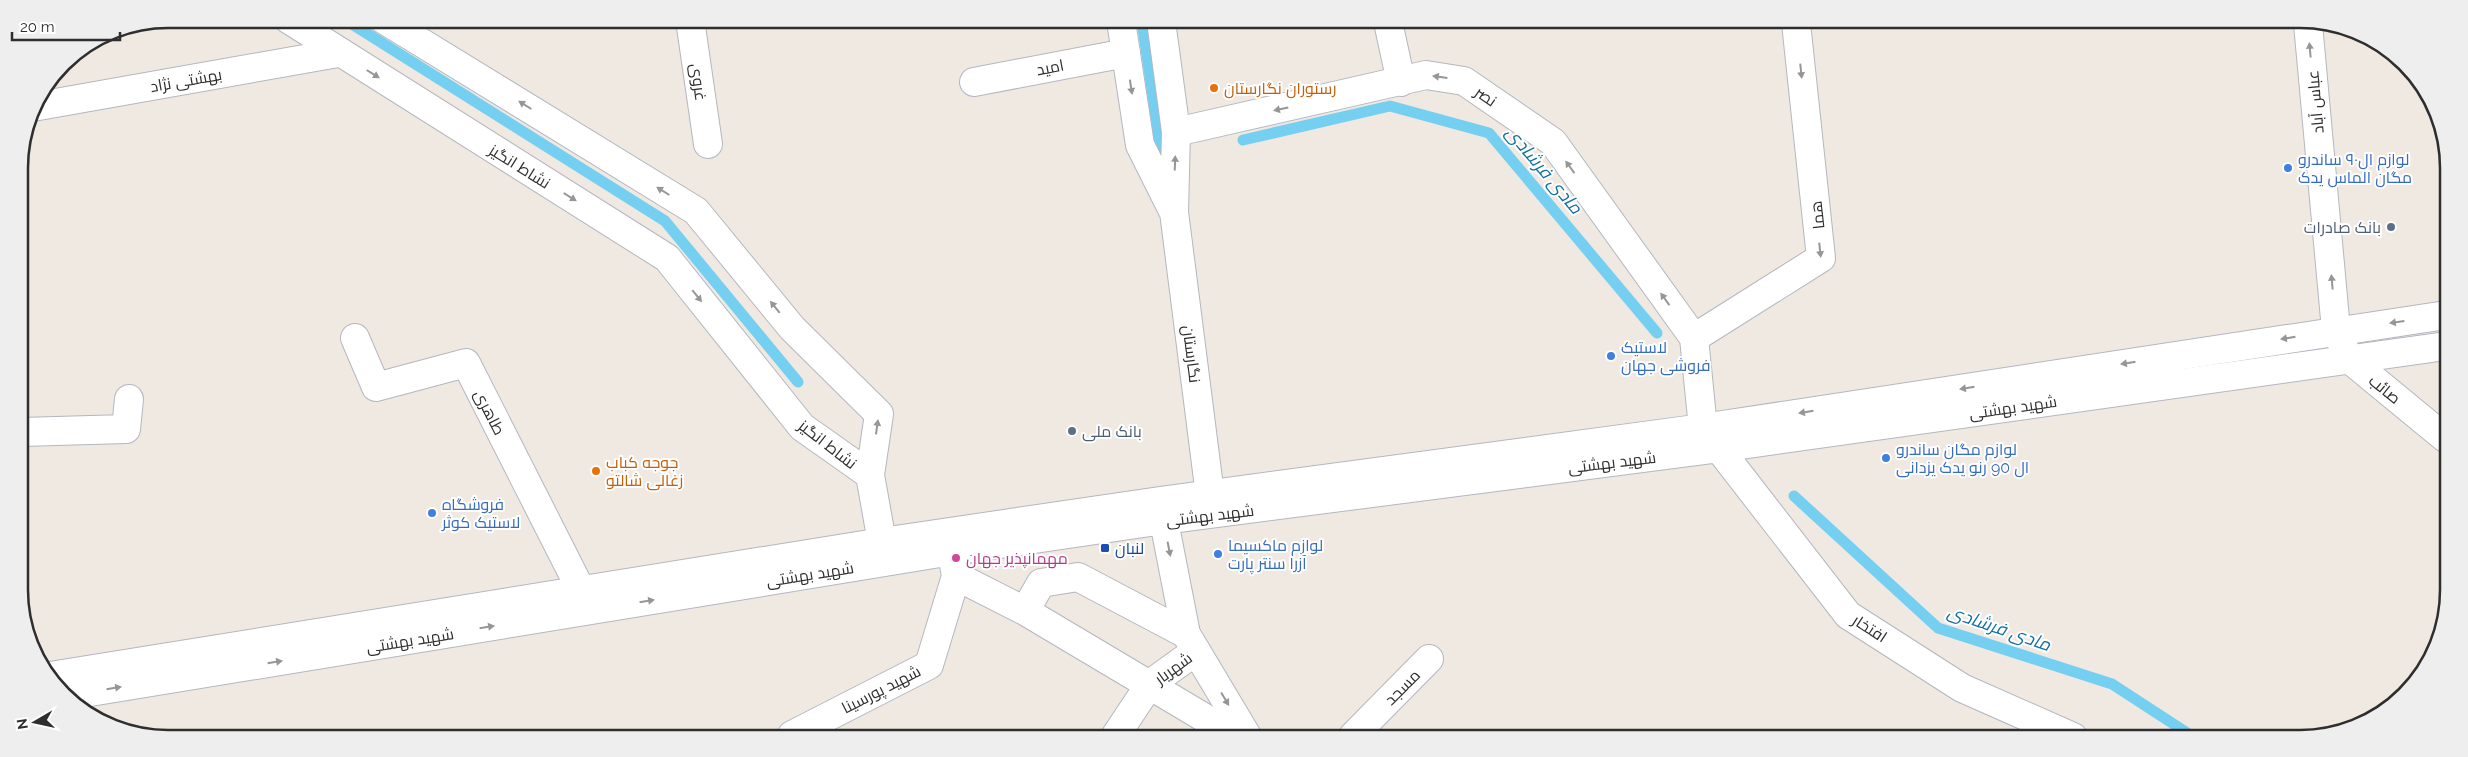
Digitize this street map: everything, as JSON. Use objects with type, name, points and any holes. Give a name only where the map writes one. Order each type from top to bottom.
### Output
[{"type":"street","name":"نشاط انگیز","points":[[300,27],[667,258],[802,427],[870,475],[879,414],[792,328],[696,211],[396,27]]},
{"type":"street","name":"غروی","points":[[691,27],[708,144]]},
{"type":"street","name":"نگارستان","points":[[1122,27],[1140,145],[1174,212]]},
{"type":"street","name":"نگارستان","points":[[1162,27],[1176,132],[1174,212],[1210,495]]},
{"type":"street","points":[[1389,27],[1401,82]]},
{"type":"street","name":"هما","points":[[1694,338],[1821,258],[1797,27]]},
{"type":"street","name":"عباس آباد","points":[[2308,28],[2336,330]]},
{"type":"street","name":"بهشتی نژاد","points":[[42,105],[338,52]]},
{"type":"street","name":"امید","points":[[974,82],[1126,53]]},
{"type":"street","name":"نصر","points":[[1176,132],[1426,76],[1464,81],[1553,142],[1694,338]]},
{"type":"street","name":"شهید بهشتی","points":[[75,695],[952,554],[1162,511],[1711,438],[2336,330],[2440,316]]},
{"type":"street","points":[[2322,364],[2336,330]]},
{"type":"street","name":"صائب","points":[[2336,330],[2349,359],[2440,434]]},
{"type":"street","name":"طاهری","points":[[355,338],[376,386],[466,363],[581,590]]},
{"type":"street","points":[[1694,338],[1711,438]]},
{"type":"street","name":"شهید بهشتی","points":[[1162,511],[1210,495],[1711,438],[2322,364],[2440,347]]},
{"type":"street","points":[[28,432],[126,429],[129,399]]},
{"type":"street","name":"افتخار","points":[[1711,438],[1848,615],[1962,688],[2055,729]]},
{"type":"street","points":[[870,475],[882,542]]},
{"type":"street","points":[[1162,511],[1191,643],[1243,729]]},
{"type":"street","name":"شهید بهشتی","points":[[57,675],[882,542],[952,554]]},
{"type":"street","points":[[952,554],[1025,611],[1224,730]]},
{"type":"street","name":"شهید پورسینا","points":[[802,730],[929,665],[952,554]]},
{"type":"street","points":[[1025,611],[1041,583],[1078,577],[1191,643]]},
{"type":"street","name":"شهریار","points":[[1120,730],[1150,684],[1191,643]]},
{"type":"street","name":"مسجد","points":[[1360,729],[1430,659]]},
{"type":"waterway","points":[[357,27],[665,221],[798,382]]},
{"type":"waterway","name":"مادی فرشادی","points":[[1143,27],[1162,158]]},
{"type":"waterway","name":"مادی فرشادی","points":[[1243,140],[1390,106],[1489,133],[1657,333]]},
{"type":"waterway","name":"مادی فرشادی","points":[[1794,496],[1938,628],[2112,684],[2181,729]]},
{"type":"place","name":"رستوران نگارستان","points":[[1214,88]]},
{"type":"place","name":"لوازم ال۹۰ ساندرو مگان الماس یدک","points":[[2288,168]]},
{"type":"place","name":"بانک صادرات","points":[[2391,227]]},
{"type":"place","name":"لاستیک فروشی جهان","points":[[1611,356]]},
{"type":"place","name":"بانک ملی","points":[[1072,431]]},
{"type":"place","name":"لوازم مگان ساندرو ال 90 رنو یدک یزدانی","points":[[1886,458]]},
{"type":"place","name":"جوجه کباب زغالی شالتو","points":[[596,471]]},
{"type":"place","name":"فروشگاه لاستیک کوثر","points":[[432,513]]},
{"type":"place","name":"لنبان","points":[[1105,548]]},
{"type":"place","name":"لوازم ماکسیما آزرا سنتر پارت","points":[[1218,554]]},
{"type":"place","name":"مهمانپذیر جهان","points":[[956,558]]}]
